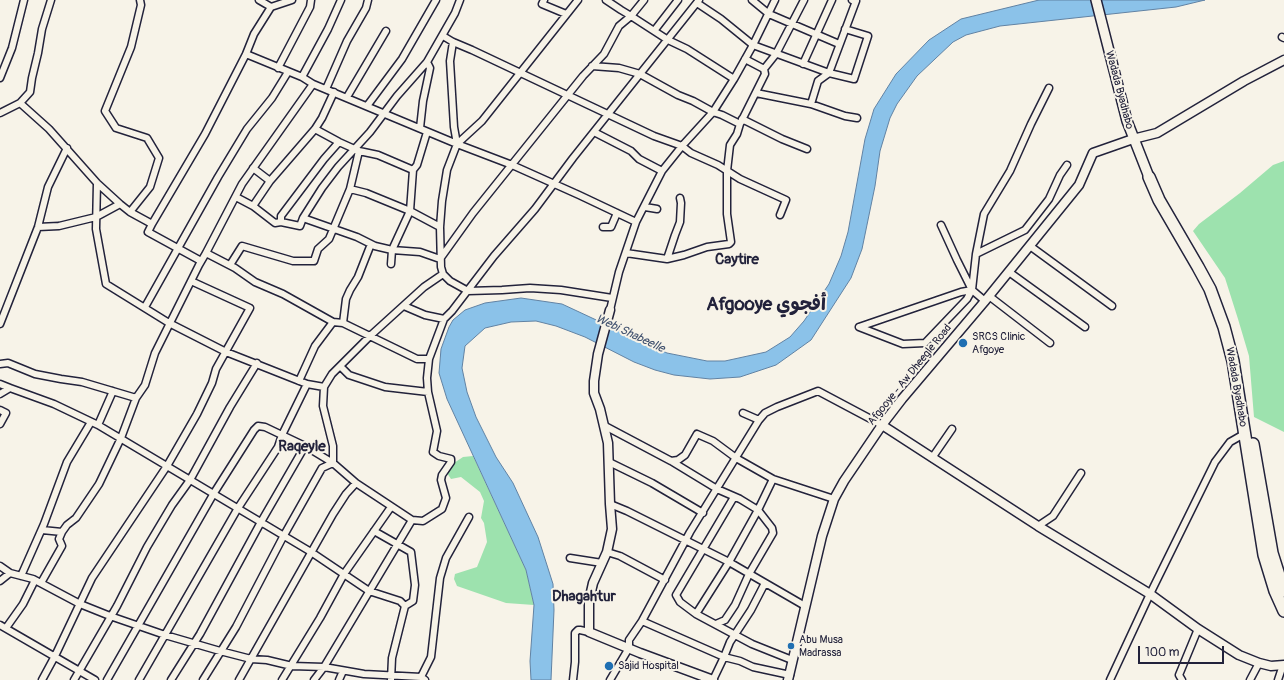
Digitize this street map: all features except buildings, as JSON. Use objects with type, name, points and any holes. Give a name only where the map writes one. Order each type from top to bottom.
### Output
[{"type":"highway","name":"Wadada Byadhabo","points":[[1149,177],[1159,200],[1198,267],[1217,307],[1224,327],[1233,361],[1264,555],[1275,591],[1284,611]]},
{"type":"highway","name":"Wadada Byadhabo","points":[[1149,177],[1164,196],[1204,264],[1215,286],[1230,325],[1240,364],[1268,535],[1277,571],[1284,591]]},
{"type":"main road","name":"Wadada Byadhabo","points":[[1096,0],[1126,121],[1149,177]]},
{"type":"main road","name":"Afgooye - Aw Dheegle Road","points":[[789,678],[822,536],[834,499],[844,481],[882,425],[902,399],[988,299],[1079,185],[1093,153],[1133,139],[1157,133],[1244,81],[1284,60]]},
{"type":"main road","points":[[610,310],[598,354],[594,380],[594,393],[605,426],[608,443],[612,529],[607,552],[593,583],[589,601],[589,632],[693,676],[713,680]]},
{"type":"main road","points":[[882,425],[1038,526],[1150,594],[1198,629],[1239,655],[1271,666],[1284,666]]},
{"type":"street","points":[[0,78],[12,48],[24,0]]},
{"type":"street","points":[[0,113],[20,103],[30,92],[42,30],[51,0]]},
{"type":"street","points":[[130,212],[150,187],[159,158],[147,138],[116,128],[105,111],[131,48],[141,5],[140,0]]},
{"type":"street","points":[[259,0],[271,7]]},
{"type":"street","points":[[201,261],[148,232],[205,134],[246,54],[254,34],[271,7],[292,0]]},
{"type":"street","points":[[278,68],[310,7],[311,0]]},
{"type":"street","points":[[302,77],[328,29],[341,0]]},
{"type":"street","points":[[326,89],[347,41],[366,8],[368,0]]},
{"type":"street","points":[[368,106],[402,59],[436,0]]},
{"type":"street","points":[[236,197],[253,206],[275,223],[281,222],[300,226],[303,218],[322,188],[356,150],[397,96],[427,62],[443,36],[460,0]]},
{"type":"street","points":[[544,0],[542,4],[566,14]]},
{"type":"street","points":[[578,0],[521,74],[482,121],[457,144],[447,170],[440,227],[440,259],[443,274],[450,281],[468,291],[530,288],[561,290],[612,298]]},
{"type":"street","points":[[440,259],[473,213],[568,95],[604,54],[619,26],[631,16],[644,0]]},
{"type":"street","points":[[654,31],[678,0]]},
{"type":"street","points":[[752,0],[769,14],[839,44]]},
{"type":"street","points":[[610,310],[619,272],[636,222],[645,207],[662,171],[682,146],[713,112],[754,45],[775,0]]},
{"type":"street","points":[[626,253],[667,259],[707,247],[729,244],[731,242],[727,214],[727,171],[730,145],[737,134],[741,122],[765,74],[764,69],[776,54],[804,0]]},
{"type":"street","points":[[803,64],[832,0]]},
{"type":"street","points":[[811,104],[818,81],[829,73],[856,1],[852,0]]},
{"type":"street","points":[[610,1],[621,10],[668,40],[687,49],[734,79]]},
{"type":"street","points":[[107,680],[214,493],[258,426],[265,427],[305,446],[333,463],[339,470],[356,483],[412,520],[423,521],[442,509],[446,498],[440,480],[451,462],[451,459],[439,456],[433,452],[437,431],[428,392],[427,378],[429,359],[444,318],[452,311],[554,184],[698,1],[754,45],[829,73],[854,79],[868,36],[845,29]]},
{"type":"street","points":[[347,97],[386,31]]},
{"type":"street","points":[[443,36],[654,136],[682,146],[691,153],[718,165],[727,171],[786,200],[780,214]]},
{"type":"street","points":[[453,42],[450,61],[454,126],[457,144]]},
{"type":"street","points":[[246,54],[428,132],[512,165],[636,222]]},
{"type":"street","points":[[745,59],[764,69]]},
{"type":"street","points":[[420,128],[423,101],[430,68],[427,62]]},
{"type":"street","points":[[592,66],[619,68],[640,74],[713,112],[807,149]]},
{"type":"street","points":[[145,307],[218,177],[247,129],[272,98],[288,72]]},
{"type":"street","points":[[95,680],[3,626],[23,604],[38,582],[62,546],[59,539],[62,532],[67,525],[76,518],[99,484],[121,438],[136,398],[145,385],[155,353],[190,281],[242,184],[313,84]]},
{"type":"street","points":[[972,290],[961,292],[859,327],[904,344],[925,343],[967,299],[972,290],[976,254],[984,214],[1010,171],[1049,88]]},
{"type":"street","points":[[253,206],[270,181],[315,129],[334,92]]},
{"type":"street","points":[[756,93],[811,104],[845,116],[857,118]]},
{"type":"street","points":[[20,103],[49,129],[97,183],[130,212],[152,224]]},
{"type":"street","points":[[315,129],[356,150],[378,156],[414,170]]},
{"type":"street","points":[[391,264],[392,250],[410,211],[414,170],[428,132]]},
{"type":"street","points":[[594,132],[632,151],[639,159],[662,171]]},
{"type":"street","points":[[281,222],[281,216],[324,159],[339,142]]},
{"type":"street","points":[[0,324],[38,227],[48,187],[67,148]]},
{"type":"street","points":[[230,265],[242,246],[293,261],[314,261],[318,250],[328,239],[333,229],[350,189],[354,175],[356,150]]},
{"type":"street","points":[[976,254],[1025,230],[1049,199],[1060,175],[1067,165]]},
{"type":"street","points":[[254,168],[270,181]]},
{"type":"street","points":[[97,183],[96,229],[106,284],[170,322],[226,352],[257,363],[299,381],[324,387]]},
{"type":"street","points":[[350,189],[366,193],[410,211],[440,227]]},
{"type":"street","points":[[667,259],[680,222],[680,198]]},
{"type":"street","points":[[38,227],[59,226],[96,217],[120,204]]},
{"type":"street","points":[[645,207],[657,210]]},
{"type":"street","points":[[603,228],[612,227],[617,213]]},
{"type":"street","points":[[303,218],[357,237],[371,244],[392,250],[420,252],[440,259]]},
{"type":"street","points":[[941,225],[972,290],[988,299],[1050,343]]},
{"type":"street","points":[[343,322],[346,299],[358,278],[371,244]]},
{"type":"street","points":[[1030,246],[1112,306]]},
{"type":"street","points":[[206,253],[230,265],[255,282],[283,294],[333,322],[343,322],[417,359],[429,359]]},
{"type":"street","points":[[1009,272],[1085,327]]},
{"type":"street","points":[[333,463],[333,446],[323,406],[324,387],[332,374],[370,336],[424,288],[443,274]]},
{"type":"street","points":[[42,680],[92,578],[167,466],[197,414],[212,383],[216,369],[250,308],[190,281]]},
{"type":"street","points":[[404,306],[425,315],[444,318]]},
{"type":"street","points":[[299,381],[315,346],[333,322]]},
{"type":"street","points":[[0,364],[8,363],[35,374],[82,382],[136,398]]},
{"type":"street","points":[[74,680],[110,616],[118,606],[147,547],[172,505],[190,480],[230,407],[257,363]]},
{"type":"street","points":[[340,366],[349,375],[385,387],[428,392]]},
{"type":"street","points":[[0,384],[54,404],[98,425],[214,493],[283,537],[311,552],[369,591],[400,601],[405,606]]},
{"type":"street","points":[[139,680],[238,508],[278,447],[282,435],[308,384]]},
{"type":"street","points":[[0,394],[10,388]]},
{"type":"street","points":[[610,680],[629,648],[629,640],[642,621],[686,541],[759,420],[765,413],[818,390],[882,425]]},
{"type":"street","points":[[98,425],[113,391]]},
{"type":"street","points":[[0,410],[6,413],[0,424]]},
{"type":"street","points":[[743,413],[759,420]]},
{"type":"street","points":[[21,576],[42,530],[67,462],[90,422]]},
{"type":"street","points":[[605,426],[671,461],[717,489],[740,499],[758,510],[772,528],[773,533],[749,574],[735,605],[725,620],[716,624]]},
{"type":"street","points":[[932,458],[952,429]]},
{"type":"street","points":[[671,461],[678,460],[685,455],[697,434],[713,441],[736,458],[773,479],[834,499]]},
{"type":"street","points":[[1110,680],[1150,594],[1215,462],[1230,442],[1244,434]]},
{"type":"street","points":[[171,680],[200,634],[261,522],[305,446]]},
{"type":"street","points":[[609,462],[652,483],[703,513]]},
{"type":"street","points":[[203,680],[236,626],[283,537],[322,468],[333,463]]},
{"type":"street","points":[[1038,526],[1053,516],[1081,472]]},
{"type":"street","points":[[696,614],[729,562],[758,510],[773,479]]},
{"type":"street","points":[[239,680],[333,514],[346,494],[356,483]]},
{"type":"street","points":[[734,497],[676,595],[680,602],[696,614],[736,634],[752,644],[792,660]]},
{"type":"street","points":[[610,504],[729,562],[805,606]]},
{"type":"street","points":[[282,680],[292,666],[344,574],[391,507]]},
{"type":"street","points":[[0,566],[10,573],[38,582],[80,604],[110,616],[165,635],[220,651],[251,659],[267,660],[292,666],[324,667],[363,677],[423,679],[431,657],[440,578],[446,558],[470,517]]},
{"type":"street","points":[[314,680],[324,667],[412,520]]},
{"type":"street","points":[[42,530],[62,532]]},
{"type":"street","points":[[374,531],[411,552],[414,568],[415,585],[413,601],[405,606],[392,658],[391,678]]},
{"type":"street","points":[[607,552],[620,556],[665,580]]},
{"type":"street","points":[[570,558],[602,563]]},
{"type":"street","points":[[0,581],[10,573]]},
{"type":"street","points":[[713,680],[730,642],[751,610],[765,583]]},
{"type":"street","points":[[642,621],[724,657],[789,678]]},
{"type":"street","points":[[1182,680],[1179,675],[1198,629]]},
{"type":"street","points":[[573,680],[575,662],[575,633],[578,630],[589,632]]},
{"type":"street","points":[[1250,680],[1259,663]]},
{"type":"street","points":[[1278,680],[1284,666]]},
{"type":"street","points":[[339,680],[343,671]]},
{"type":"green space","points":[[1284,161],[1284,432],[1254,417],[1249,356],[1225,278],[1193,231],[1199,224],[1240,193],[1273,165]]},
{"type":"green space","points":[[473,456],[526,570],[534,605],[506,603],[457,586],[454,579],[455,574],[477,567],[487,542],[484,523],[481,518],[484,501],[480,492],[461,477],[451,479],[447,473],[454,463],[463,457]]},
{"type":"water","points":[[1039,0],[1205,0],[1176,7],[1000,26],[966,35],[953,42],[917,76],[897,104],[890,118],[880,151],[875,186],[862,249],[851,278],[811,340],[776,365],[740,377],[710,379],[674,375],[634,362],[585,337],[556,326],[536,321],[511,322],[485,328],[465,346],[462,368],[467,392],[476,417],[496,457],[513,483],[538,537],[553,584],[554,610],[551,680],[531,680],[530,661],[534,605],[526,570],[447,399],[439,373],[441,349],[453,320],[465,310],[485,303],[521,298],[562,304],[667,353],[707,361],[725,361],[766,352],[790,337],[804,321],[829,284],[841,256],[848,232],[865,139],[874,109],[896,74],[929,40],[961,19]]},
{"type":"place","name":"SRCS Clinic Afgoye","points":[[963,343]]},
{"type":"place","name":"Abu Musa Madrassa","points":[[791,646]]},
{"type":"place","name":"Sajid Hospital","points":[[609,666]]},
{"type":"district","name":"Caytire","points":[[737,260]]},
{"type":"district","name":"Afgooye أفجوي","points":[[766,305]]},
{"type":"district","name":"Raqeyle","points":[[302,447]]},
{"type":"district","name":"Dhagahtur","points":[[584,597]]},
{"type":"water label","name":"Webi Shabeelle","points":[[630,334]]}]
